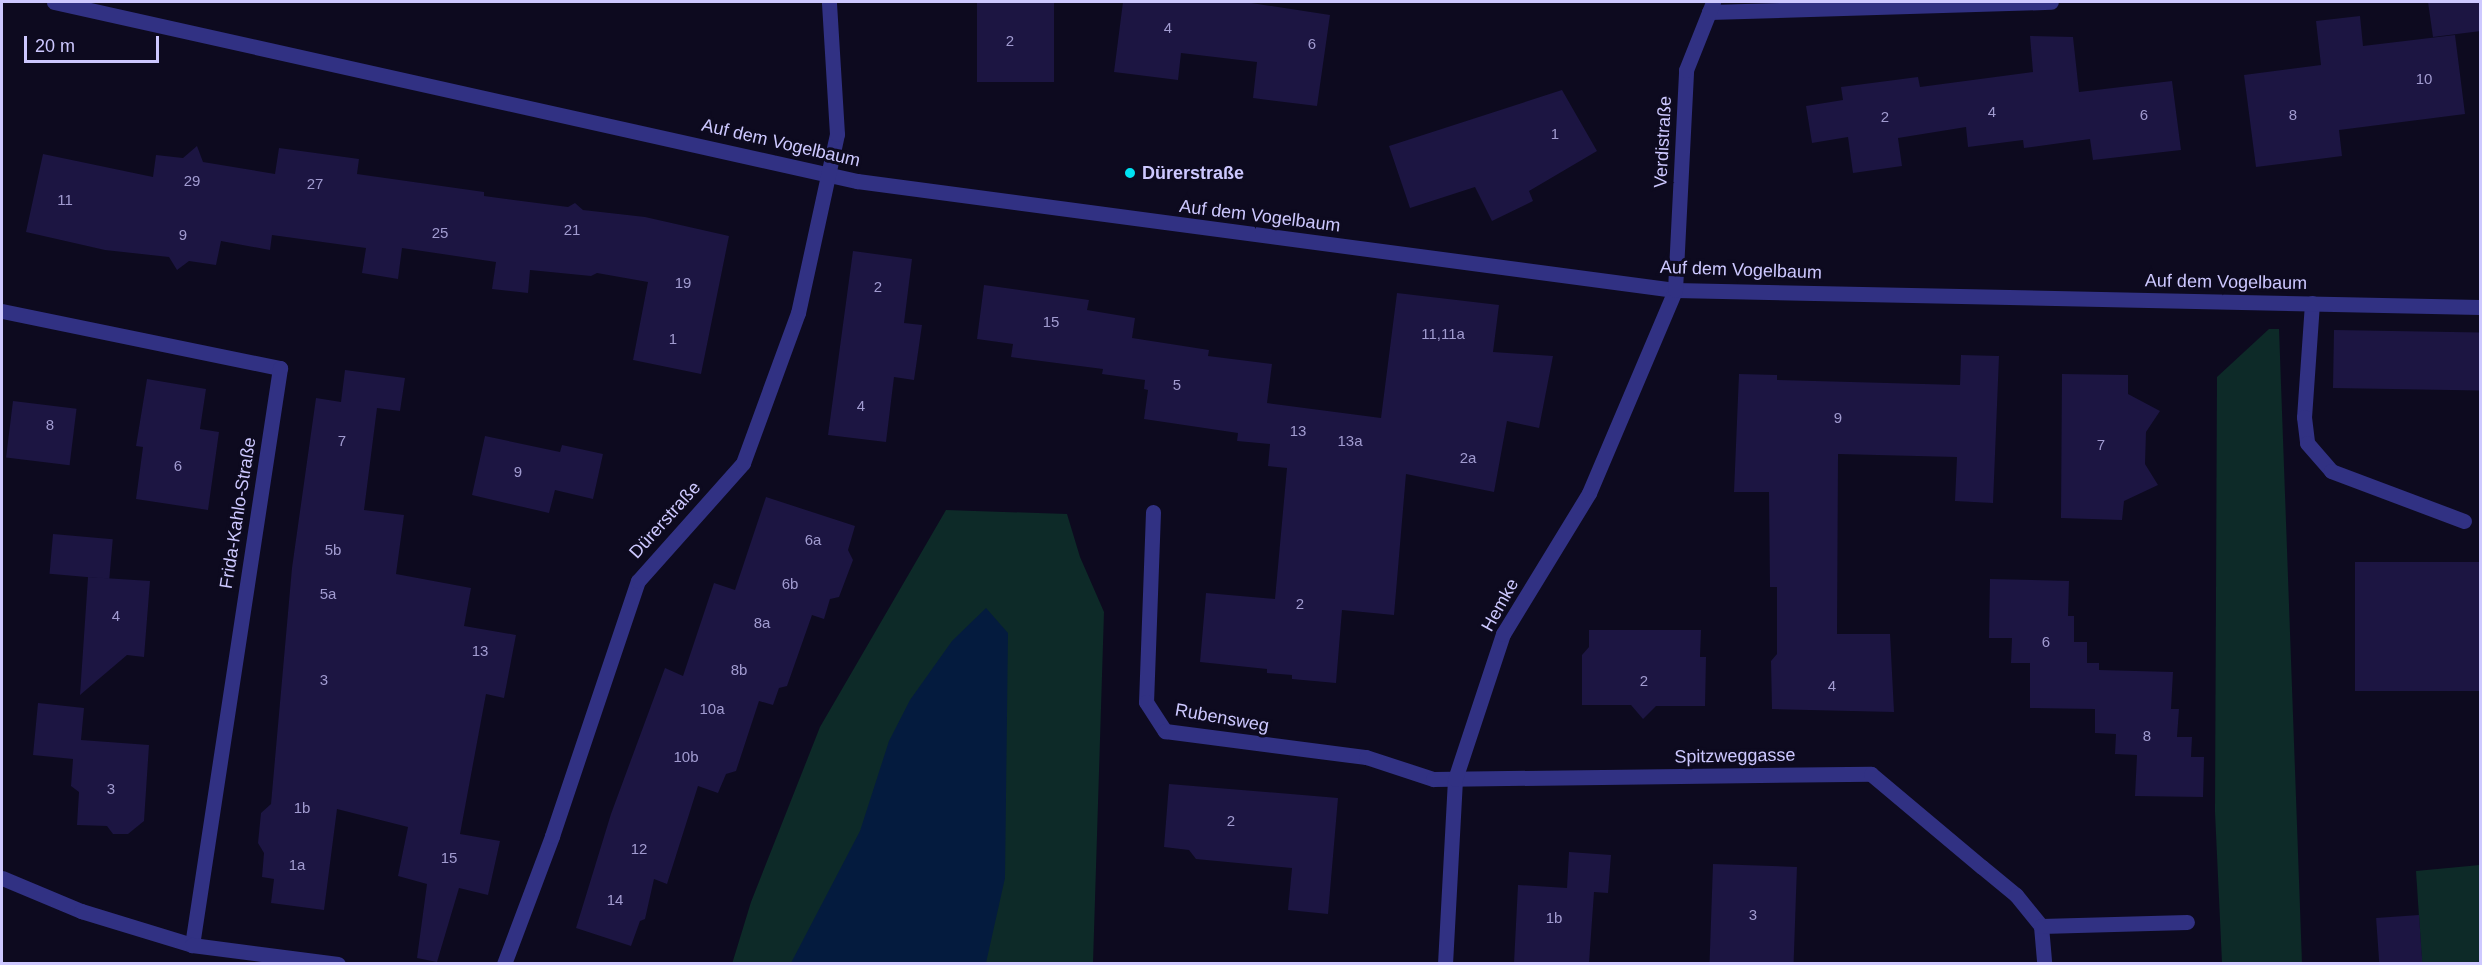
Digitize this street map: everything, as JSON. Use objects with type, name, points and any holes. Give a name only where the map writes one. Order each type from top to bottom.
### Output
[{"type":"street","name":"Auf dem Vogelbaum","points":[[54,2],[828,173],[946,195],[1675,290],[2481,307]]},
{"type":"street","name":"Dürerstraße","points":[[504,963],[552,836],[638,581],[743,463],[798,313],[837,134],[829,2]]},
{"type":"street","points":[[1711,7],[2051,2]]},
{"type":"street","name":"Verdistraße","points":[[1675,290],[1686,70],[1711,7]]},
{"type":"street","name":"Hemke","points":[[1445,963],[1455,779],[1503,634],[1589,493],[1675,290]]},
{"type":"street","points":[[2312,303],[2304,417],[2307,443],[2331,471],[2464,521]]},
{"type":"street","name":"Frida-Kahlo-Straße","points":[[2,311],[280,368],[192,945]]},
{"type":"street","name":"Rubensweg","points":[[1153,512],[1146,702],[1165,731],[1366,757],[1433,779],[1455,779]]},
{"type":"street","name":"Spitzweggasse","points":[[1455,779],[1871,774],[2016,895],[2041,926]]},
{"type":"street","points":[[2,878],[81,911],[192,945],[338,963]]},
{"type":"street","points":[[2044,963],[2041,926],[2187,922]]},
{"type":"green space","points":[[2269,329],[2279,329],[2302,963],[2222,963],[2215,812],[2217,377]]},
{"type":"green space","points":[[946,510],[1067,514],[1080,557],[1104,612],[1093,963],[732,964],[751,902],[820,727]]},
{"type":"green space","points":[[2480,865],[2480,963],[2422,963],[2416,871]]},
{"type":"water","points":[[986,608],[1008,633],[1005,878],[986,963],[791,963],[860,831],[889,741],[910,700],[952,641]]},
{"type":"building","points":[[977,2],[1054,2],[1054,82],[977,82]]},
{"type":"building","points":[[1123,2],[1245,2],[1330,15],[1317,106],[1253,98],[1257,62],[1181,53],[1178,80],[1114,72]]},
{"type":"building","points":[[2428,2],[2481,2],[2481,31],[2433,37]]},
{"type":"building","points":[[2360,16],[2363,46],[2455,35],[2465,114],[2339,130],[2342,156],[2256,167],[2244,75],[2321,65],[2316,21]]},
{"type":"building","points":[[2030,36],[2073,37],[2079,92],[2172,81],[2181,150],[2093,160],[2090,139],[2024,148],[2023,140],[1968,147],[1966,127],[1898,138],[1902,166],[1853,173],[1848,137],[1812,143],[1806,106],[1843,100],[1841,87],[1918,77],[1920,87],[2033,72]]},
{"type":"building","points":[[1562,90],[1597,151],[1529,191],[1533,201],[1492,221],[1475,187],[1410,208],[1389,146]]},
{"type":"building","points":[[197,146],[203,162],[275,174],[279,148],[359,159],[357,174],[484,192],[484,196],[568,207],[575,203],[583,210],[645,217],[729,236],[701,374],[633,360],[648,282],[597,273],[591,276],[530,270],[528,293],[492,289],[496,262],[402,248],[398,279],[362,273],[366,248],[272,235],[270,250],[221,241],[216,265],[189,261],[177,270],[169,257],[105,250],[26,232],[43,154],[153,177],[156,155],[183,158]]},
{"type":"building","points":[[853,251],[912,259],[904,323],[922,325],[914,380],[894,377],[886,442],[828,435]]},
{"type":"building","points":[[984,285],[1089,300],[1087,310],[1135,318],[1132,338],[1209,350],[1208,356],[1272,364],[1267,403],[1381,418],[1397,293],[1499,305],[1493,352],[1553,356],[1539,428],[1507,421],[1494,492],[1406,474],[1394,615],[1342,610],[1336,683],[1292,679],[1292,675],[1267,673],[1267,669],[1200,662],[1206,593],[1275,599],[1287,468],[1268,466],[1270,444],[1237,441],[1238,433],[1144,419],[1148,390],[1144,389],[1145,380],[1102,374],[1103,369],[1011,357],[1013,344],[977,339]]},
{"type":"building","points":[[2334,330],[2480,333],[2480,391],[2333,388]]},
{"type":"building","points":[[1961,355],[1999,356],[1993,503],[1955,501],[1957,457],[1838,454],[1837,634],[1890,634],[1894,712],[1772,709],[1771,661],[1777,654],[1777,587],[1770,587],[1769,492],[1734,492],[1739,374],[1777,375],[1777,380],[1960,385]]},
{"type":"building","points":[[345,370],[405,378],[400,411],[377,408],[364,510],[404,515],[396,574],[471,588],[464,626],[516,635],[504,698],[486,694],[460,834],[500,841],[488,895],[459,888],[437,962],[417,958],[427,884],[398,876],[408,827],[337,809],[324,910],[271,903],[274,879],[262,877],[264,853],[258,843],[261,813],[271,804],[292,568],[316,398],[341,402]]},
{"type":"building","points":[[2062,374],[2128,375],[2128,394],[2160,411],[2146,432],[2145,464],[2158,485],[2124,501],[2122,520],[2061,518]]},
{"type":"building","points":[[147,379],[206,389],[200,429],[219,432],[208,510],[136,499],[143,447],[136,446]]},
{"type":"building","points":[[13,401],[77,409],[70,465],[6,458]]},
{"type":"building","points":[[485,436],[560,452],[562,445],[603,454],[593,499],[555,490],[549,513],[472,495]]},
{"type":"building","points":[[766,497],[855,526],[848,550],[853,560],[839,597],[830,599],[824,619],[812,615],[787,686],[779,688],[773,705],[759,701],[736,771],[726,774],[718,793],[698,786],[667,884],[654,879],[645,919],[640,921],[631,946],[576,928],[611,814],[665,668],[683,676],[714,583],[735,590]]},
{"type":"building","points":[[53,534],[113,539],[109,579],[50,574]]},
{"type":"building","points":[[2355,562],[2480,562],[2480,691],[2355,691]]},
{"type":"building","points":[[88,577],[150,581],[144,657],[127,655],[80,695]]},
{"type":"building","points":[[1990,579],[2069,581],[2068,616],[2074,616],[2074,642],[2087,642],[2087,663],[2099,663],[2099,670],[2173,672],[2171,709],[2179,709],[2177,737],[2192,737],[2191,757],[2204,757],[2203,797],[2135,796],[2137,755],[2115,754],[2116,734],[2095,733],[2095,709],[2030,708],[2030,663],[2011,663],[2012,638],[1989,638]]},
{"type":"building","points":[[1589,630],[1701,630],[1700,657],[1706,657],[1705,706],[1656,706],[1643,719],[1631,705],[1582,705],[1582,655],[1589,647]]},
{"type":"building","points":[[38,703],[84,708],[81,740],[149,745],[144,821],[128,834],[113,834],[107,826],[77,825],[79,792],[71,786],[73,759],[33,755]]},
{"type":"building","points":[[1169,784],[1338,798],[1328,914],[1288,910],[1292,868],[1196,859],[1189,850],[1164,847]]},
{"type":"building","points":[[1569,852],[1611,855],[1608,893],[1594,892],[1589,963],[1514,963],[1518,885],[1567,888]]},
{"type":"building","points":[[1713,864],[1797,867],[1794,964],[1710,963]]},
{"type":"building","points":[[2419,915],[2422,963],[2379,964],[2376,918]]},
{"type":"place","name":"Dürerstraße","points":[[1130,173]]}]
